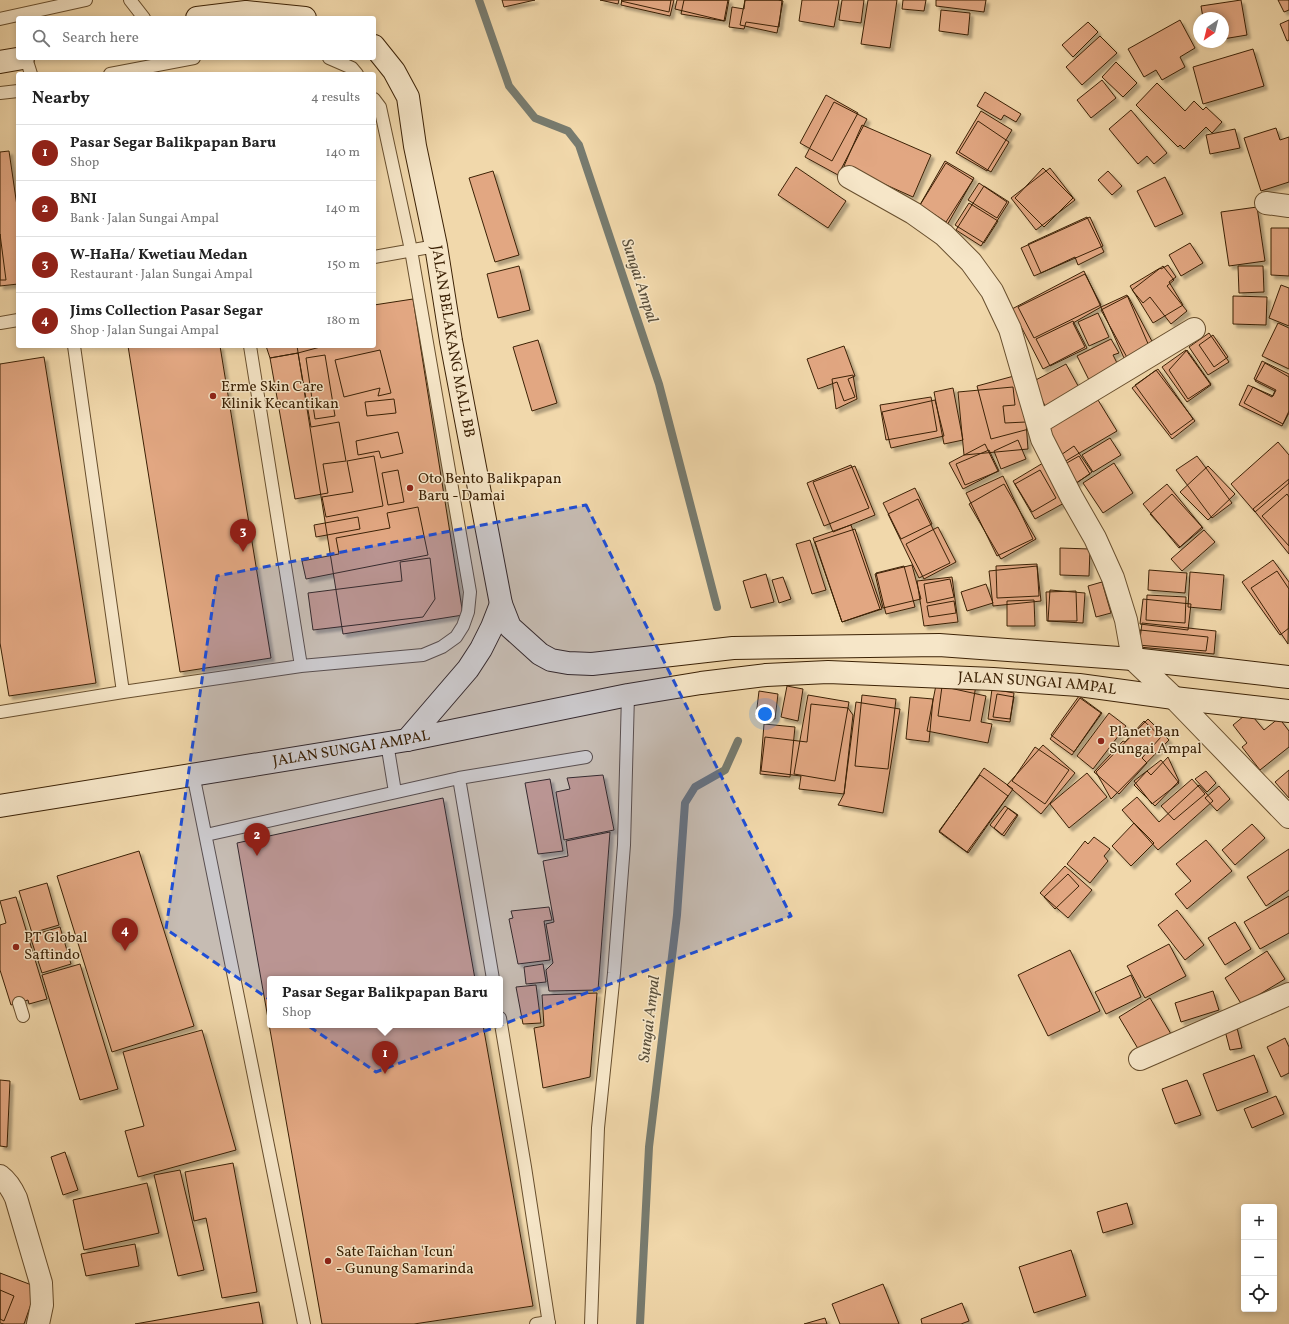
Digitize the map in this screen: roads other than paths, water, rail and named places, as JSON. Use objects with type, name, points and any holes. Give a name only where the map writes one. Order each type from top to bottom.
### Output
[{"type":"main road","points":[[205,16],[246,6],[295,16]]},
{"type":"main road","name":"JALAN BELAKANG MALL BB","points":[[376,48],[394,71],[408,97],[415,146],[436,246],[451,341],[501,604],[510,627],[540,654],[551,660],[568,663],[592,664],[686,654]]},
{"type":"main road","points":[[0,62],[16,59]]},
{"type":"main road","points":[[849,178],[913,213],[944,235],[971,262],[992,291],[1010,329],[1042,439],[1071,496],[1095,538],[1113,578],[1126,620],[1133,659],[1174,698],[1289,817]]},
{"type":"main road","points":[[1266,204],[1289,206]]},
{"type":"main road","points":[[1038,423],[1194,329]]},
{"type":"main road","points":[[397,742],[468,669],[481,649],[501,604]]},
{"type":"main road","name":"JALAN SUNGAI AMPAL","points":[[686,654],[733,648],[939,645],[1133,659],[1289,676]]},
{"type":"main road","points":[[826,646],[828,672]]},
{"type":"main road","name":"JALAN SUNGAI AMPAL","points":[[0,806],[397,742],[628,695],[701,683],[766,675],[828,672],[1072,684],[1174,698],[1289,711]]},
{"type":"main road","points":[[1140,1059],[1289,994]]},
{"type":"main road","points":[[0,1176],[12,1189],[16,1198],[41,1283],[42,1306],[38,1324]]},
{"type":"lane","points":[[0,19],[86,0]]},
{"type":"lane","points":[[130,0],[142,16]]},
{"type":"lane","points":[[27,60],[31,72]]},
{"type":"lane","points":[[120,72],[184,60]]},
{"type":"lane","points":[[334,60],[352,68],[355,72]]},
{"type":"lane","points":[[0,93],[16,91]]},
{"type":"lane","points":[[0,712],[301,666],[423,655],[442,647],[456,637],[463,626],[468,612],[470,592],[411,250],[380,107],[376,102]]},
{"type":"lane","points":[[376,257],[436,246]]},
{"type":"lane","points":[[0,323],[16,320]]},
{"type":"lane","points":[[74,348],[123,692]]},
{"type":"lane","points":[[250,348],[301,666]]},
{"type":"lane","points":[[591,1324],[598,1128],[614,972],[624,845],[628,695]]},
{"type":"lane","points":[[395,792],[397,742]]},
{"type":"lane","points":[[206,835],[459,778],[586,757]]},
{"type":"lane","points":[[193,774],[304,1324]]},
{"type":"lane","points":[[459,778],[493,976]]},
{"type":"lane","points":[[19,1003],[23,1016]]},
{"type":"lane","points":[[502,1028],[549,1323],[536,1324]]},
{"type":"waterway","name":"Sungai Ampal","points":[[479,0],[509,86],[535,118],[568,131],[579,145],[659,384],[717,607]]},
{"type":"waterway","name":"Sungai Ampal","points":[[640,1324],[649,1147],[677,915],[685,803],[695,787],[725,770],[738,741]]},
{"type":"place","name":"Erme Skin Care Klinik Kecantikan","points":[[213,396]]},
{"type":"place","name":"Oto Bento Balikpapan Baru - Damai","points":[[410,488]]},
{"type":"place","name":"W-HaHa/ Kwetiau Medan","points":[[243,552]]},
{"type":"place","name":"Planet Ban Sungai Ampal","points":[[1101,741]]},
{"type":"place","name":"BNI","points":[[257,856]]},
{"type":"place","name":"PT Global Saftindo","points":[[16,947]]},
{"type":"place","name":"Jims Collection Pasar Segar","points":[[125,951]]},
{"type":"place","name":"Pasar Segar Balikpapan Baru","points":[[385,1074]]},
{"type":"place","name":"Sate Taichan 'Icun' - Gunung Samarinda","points":[[328,1261]]}]
